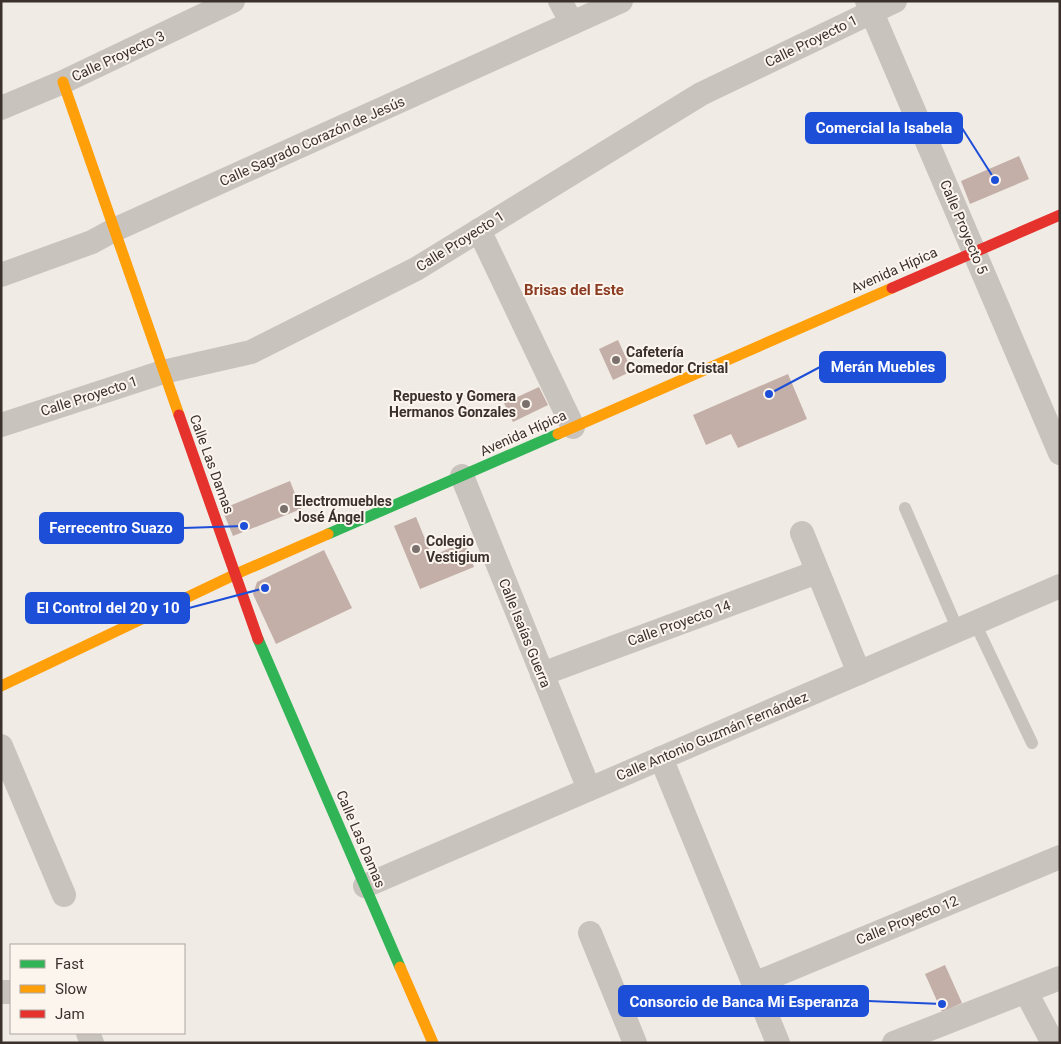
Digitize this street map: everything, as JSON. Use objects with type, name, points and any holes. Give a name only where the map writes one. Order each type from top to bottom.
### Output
[{"type":"street","name":"Calle Proyecto 3","points":[[1,108],[63,82],[233,1]]},
{"type":"street","points":[[560,1],[572,23]]},
{"type":"street","name":"Calle Sagrado Corazón de Jesús","points":[[1,275],[92,242],[114,230],[621,1]]},
{"type":"street","name":"Calle Proyecto 1","points":[[1,426],[163,372],[250,352],[416,269],[701,94],[869,7],[895,1]]},
{"type":"street","name":"Calle Proyecto 5","points":[[869,7],[975,251],[1060,454]]},
{"type":"street","name":"Calle Las Damas","points":[[63,82],[253,627],[433,1043]]},
{"type":"street","name":"Avenida Hípica","points":[[1,686],[236,574],[1060,215]]},
{"type":"street","points":[[479,230],[573,427]]},
{"type":"street","name":"Calle Isaías Guerra","points":[[462,476],[589,789]]},
{"type":"street","points":[[802,533],[859,673]]},
{"type":"street","name":"Calle Proyecto 14","points":[[542,674],[817,572]]},
{"type":"street","name":"Calle Antonio Guzmán Fernández","points":[[365,886],[1060,586]]},
{"type":"street","points":[[1,746],[64,895]]},
{"type":"street","points":[[661,758],[778,1043]]},
{"type":"street","name":"Calle Proyecto 12","points":[[754,984],[1060,857]]},
{"type":"street","points":[[590,932],[635,1043]]},
{"type":"street","points":[[906,1041],[1060,978]]},
{"type":"street","points":[[1026,992],[1053,1043]]},
{"type":"lane","points":[[905,508],[1032,744]]},
{"type":"building","points":[[1019,156],[1029,179],[970,204],[961,181]]},
{"type":"building","name":"Cafetería Comedor Cristal","points":[[618,340],[632,371],[613,380],[599,349]]},
{"type":"building","points":[[788,374],[807,419],[738,448],[731,434],[706,445],[693,415]]},
{"type":"building","name":"Repuesto y Gomera Hermanos Gonzales","points":[[539,387],[548,405],[513,422],[504,403]]},
{"type":"building","points":[[290,481],[301,509],[233,536],[222,509]]},
{"type":"building","name":"Colegio Vestigium","points":[[416,517],[432,556],[464,542],[474,567],[420,589],[394,526]]},
{"type":"building","points":[[324,550],[352,608],[276,644],[253,594],[257,582]]},
{"type":"building","points":[[945,965],[962,1003],[942,1012],[925,974]]},
{"type":"traffic: fast","points":[[328,534],[558,434]]},
{"type":"traffic: fast","points":[[258,639],[400,967]]},
{"type":"traffic: slow","points":[[63,82],[179,415]]},
{"type":"traffic: slow","points":[[558,434],[892,288]]},
{"type":"traffic: slow","points":[[1,686],[236,574],[328,534]]},
{"type":"traffic: slow","points":[[400,967],[433,1043]]},
{"type":"traffic: jam","points":[[892,288],[1060,215]]},
{"type":"traffic: jam","points":[[179,415],[258,639]]},
{"type":"place","name":"Comercial la Isabela","points":[[995,180]]},
{"type":"place","name":"Cafetería Comedor Cristal","points":[[616,360]]},
{"type":"place","name":"Merán Muebles","points":[[769,394]]},
{"type":"place","name":"Repuesto y Gomera Hermanos Gonzales","points":[[526,404]]},
{"type":"place","name":"Electromuebles José Ángel","points":[[284,509]]},
{"type":"place","name":"Ferrecentro Suazo","points":[[244,526]]},
{"type":"place","name":"Colegio Vestigium","points":[[416,549]]},
{"type":"place","name":"El Control del 20 y 10","points":[[265,588]]},
{"type":"place","name":"Consorcio de Banca Mi Esperanza","points":[[942,1004]]},
{"type":"district","name":"Brisas del Este","points":[[574,290]]}]
